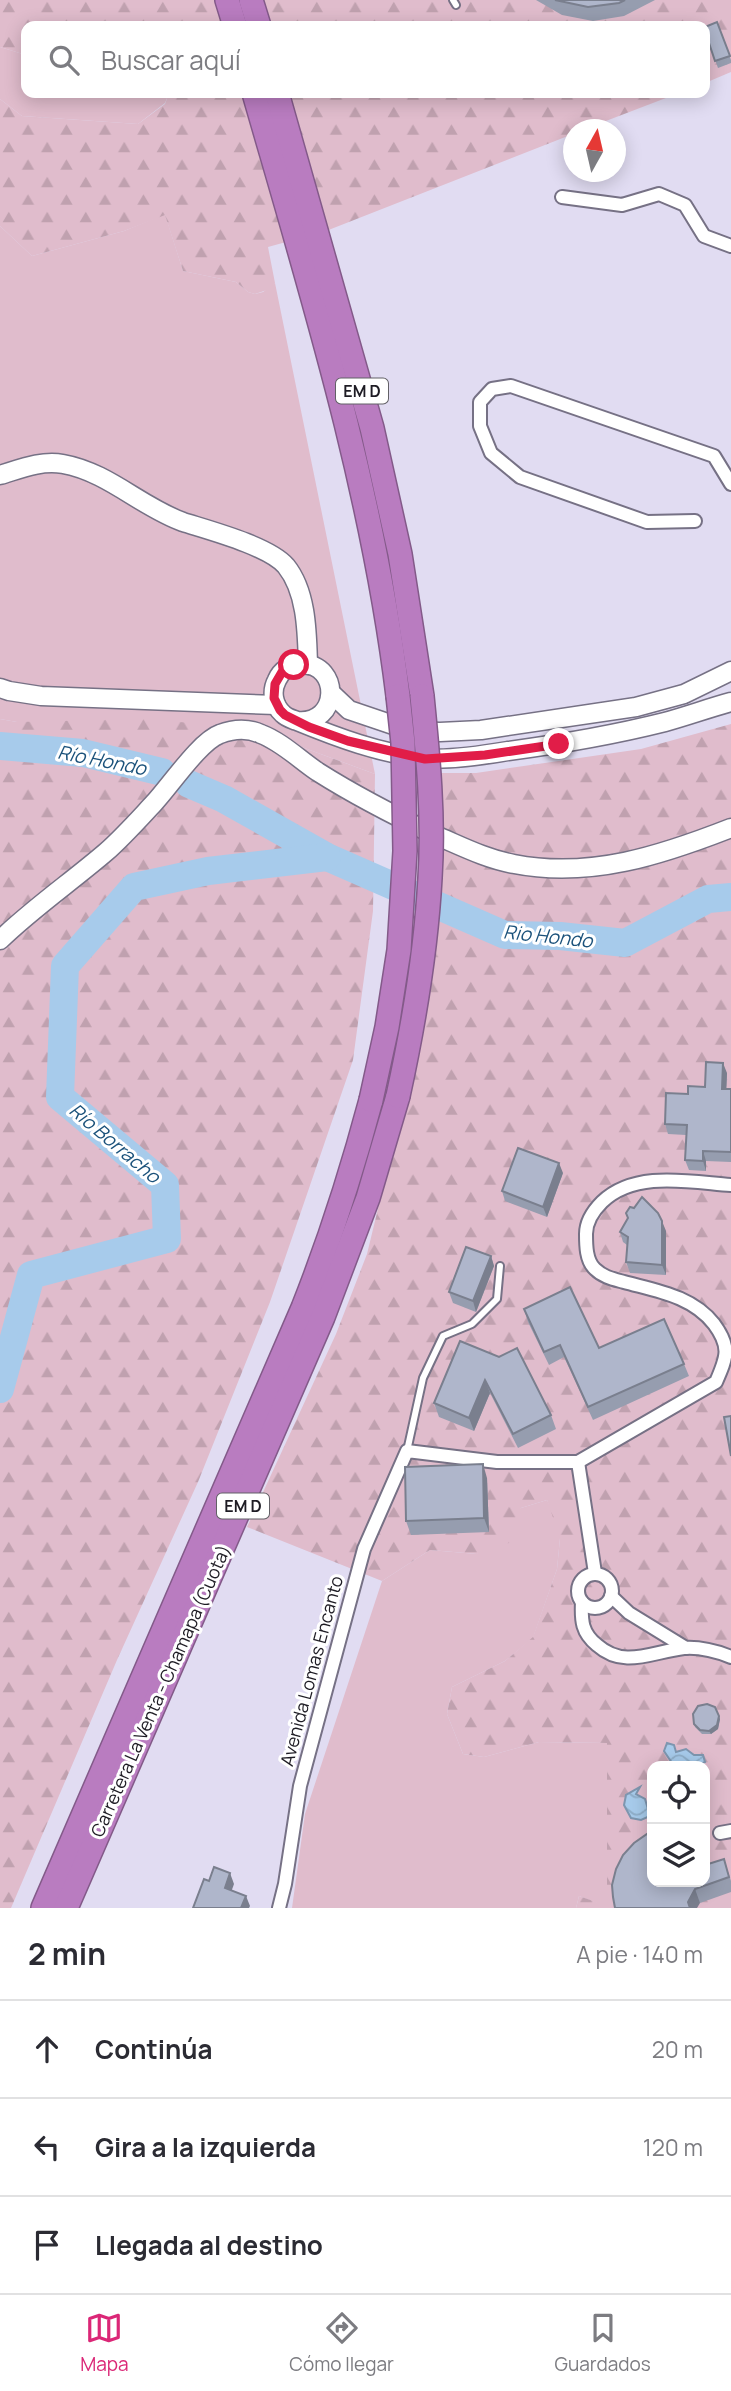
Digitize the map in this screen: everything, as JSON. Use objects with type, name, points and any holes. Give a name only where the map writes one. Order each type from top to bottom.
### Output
[{"type":"highway","points":[[227,0],[233,21]]},
{"type":"highway","points":[[251,0],[257,21]]},
{"type":"highway","name":"Carretera La Venta - Chamapa (Cuota)","points":[[43,1908],[303,1308],[329,1242],[349,1183],[371,1100],[400,950],[405,851],[403,743],[389,623],[348,431],[255,98]]},
{"type":"highway","name":"Carretera La Venta - Chamapa (Cuota)","points":[[66,1908],[323,1317],[368,1198],[398,1096],[420,986],[430,877],[430,806],[422,696],[400,554],[372,428],[278,98]]},
{"type":"main road","points":[[0,475],[31,465],[59,463],[89,470],[181,521],[220,532],[285,565],[298,587],[307,630],[309,664]]},
{"type":"main road","points":[[731,671],[684,694],[636,708],[481,730],[440,732],[411,731],[349,710],[331,693],[325,675],[309,664],[294,665],[278,677],[274,691],[276,705],[285,715],[297,721],[348,741],[425,759],[485,755],[609,735],[667,722],[731,702]]},
{"type":"main road","points":[[0,688],[41,696],[276,705]]},
{"type":"main road","points":[[297,721],[318,716],[326,709],[331,693]]},
{"type":"main road","points":[[0,940],[19,921],[106,852],[155,802],[210,739],[238,730],[263,734],[318,772],[380,809],[476,853],[514,864],[545,868],[628,863],[673,851],[731,828]]},
{"type":"street","points":[[562,197],[622,205],[659,194],[685,205],[704,236],[731,246]]},
{"type":"street","points":[[695,521],[647,522],[520,477],[491,453],[480,426],[480,402],[492,389],[511,386],[714,456],[731,484]]},
{"type":"street","points":[[407,1451],[497,1462],[578,1462],[716,1382],[726,1359],[724,1337],[706,1314],[684,1299],[606,1277],[592,1267],[585,1248],[586,1229],[593,1211],[608,1196],[628,1187],[647,1182],[671,1181],[731,1185]]},
{"type":"street","name":"Avenida Lomas Encanto","points":[[279,1908],[300,1786],[364,1549],[407,1451]]},
{"type":"street","points":[[578,1462],[595,1573]]},
{"type":"street","points":[[582,1602],[599,1608],[607,1604],[612,1588],[609,1580],[595,1573],[585,1576],[579,1584],[578,1593],[582,1602],[581,1621],[586,1636],[607,1654],[625,1659],[686,1648],[719,1652],[731,1657]]},
{"type":"street","points":[[611,1597],[629,1613],[686,1648]]},
{"type":"lane","name":"Avenida Lomas Encanto","points":[[407,1451],[423,1378],[443,1336],[472,1324],[497,1299],[500,1266]]},
{"type":"green space","points":[[0,0],[731,0],[731,72],[710,81],[710,21],[21,21],[21,53],[0,47]]},
{"type":"green space","points":[[0,47],[21,53],[21,98],[167,98],[165,103],[138,124],[22,116],[0,99]]},
{"type":"green space","points":[[167,98],[666,98],[611,119],[563,119],[563,138],[326,231],[268,247],[275,283],[270,289],[255,294],[236,282],[183,271],[165,215],[124,231],[32,256],[0,226],[0,99],[22,116],[138,124],[165,104]]},
{"type":"green space","points":[[165,214],[183,271],[236,282],[255,294],[263,292],[275,283],[375,774],[250,728],[17,722],[0,719],[0,226],[32,256],[124,231]]},
{"type":"green space","points":[[0,719],[17,722],[144,719],[250,728],[375,774],[373,911],[353,1060],[270,1302],[198,1482],[117,1660],[11,1908],[0,1908]]},
{"type":"green space","points":[[731,724],[731,1908],[576,1908],[579,1896],[607,1906],[607,1743],[539,1742],[484,1757],[463,1754],[447,1714],[452,1687],[505,1661],[533,1637],[557,1569],[560,1538],[547,1500],[521,1508],[509,1543],[477,1554],[430,1550],[382,1581],[247,1527],[336,1334],[367,1254],[391,1155],[437,773],[476,773],[641,749]]},
{"type":"green space","points":[[547,1500],[561,1528],[557,1569],[533,1638],[505,1661],[452,1687],[447,1714],[463,1754],[484,1757],[539,1742],[607,1743],[607,1907],[579,1896],[576,1908],[292,1908],[305,1814],[382,1581],[430,1550],[477,1554],[521,1508]]},
{"type":"water","points":[[667,1743],[674,1745],[676,1752],[686,1749],[694,1755],[703,1755],[705,1761],[671,1761],[664,1751]]},
{"type":"water","points":[[640,1787],[636,1794],[645,1799],[647,1817],[641,1820],[631,1818],[624,1805],[626,1795]]},
{"type":"building","points":[[555,0],[625,0],[588,7]]},
{"type":"building","points":[[717,22],[730,56],[715,61],[710,46],[710,25]]},
{"type":"building","points":[[706,1062],[723,1063],[722,1089],[731,1089],[731,1152],[703,1151],[703,1161],[685,1160],[687,1125],[665,1124],[666,1093],[688,1094],[688,1086],[705,1087]]},
{"type":"building","points":[[518,1148],[559,1163],[543,1207],[502,1191]]},
{"type":"building","points":[[642,1197],[662,1221],[662,1265],[626,1262],[628,1237],[620,1232],[628,1218],[626,1213],[630,1207],[634,1208]]},
{"type":"building","points":[[466,1247],[491,1256],[473,1301],[449,1292]]},
{"type":"building","points":[[570,1287],[599,1348],[664,1319],[684,1364],[588,1407],[560,1345],[544,1352],[524,1309]]},
{"type":"building","points":[[460,1341],[499,1357],[517,1348],[551,1415],[513,1434],[485,1380],[469,1418],[434,1403]]},
{"type":"building","points":[[731,1416],[731,1456],[724,1417]]},
{"type":"building","points":[[483,1464],[484,1518],[406,1521],[405,1467]]},
{"type":"building","points":[[707,1704],[715,1707],[719,1716],[717,1725],[709,1731],[700,1730],[694,1724],[693,1714],[698,1706]]},
{"type":"building","points":[[647,1834],[647,1887],[701,1887],[695,1889],[688,1902],[690,1908],[615,1908],[612,1885],[616,1869],[623,1855]]},
{"type":"building","points":[[724,1859],[729,1877],[710,1884],[710,1863]]},
{"type":"building","points":[[214,1867],[230,1873],[225,1888],[246,1896],[241,1908],[193,1908],[204,1879],[209,1881]]},
{"type":"waterway","name":"Río Hondo","points":[[0,746],[83,753],[162,772]]},
{"type":"waterway","name":"Rio Hondo","points":[[189,784],[224,799],[327,857],[505,935],[560,936],[625,943],[708,899],[731,897]]},
{"type":"waterway","name":"Río Borracho","points":[[0,1389],[31,1275],[167,1239],[165,1185],[60,1097],[65,966],[134,887],[208,871],[327,857]]},
{"type":"route","points":[[294,665],[278,677],[274,691],[276,705],[290,719],[348,741],[425,759],[485,755],[559,744]]}]
